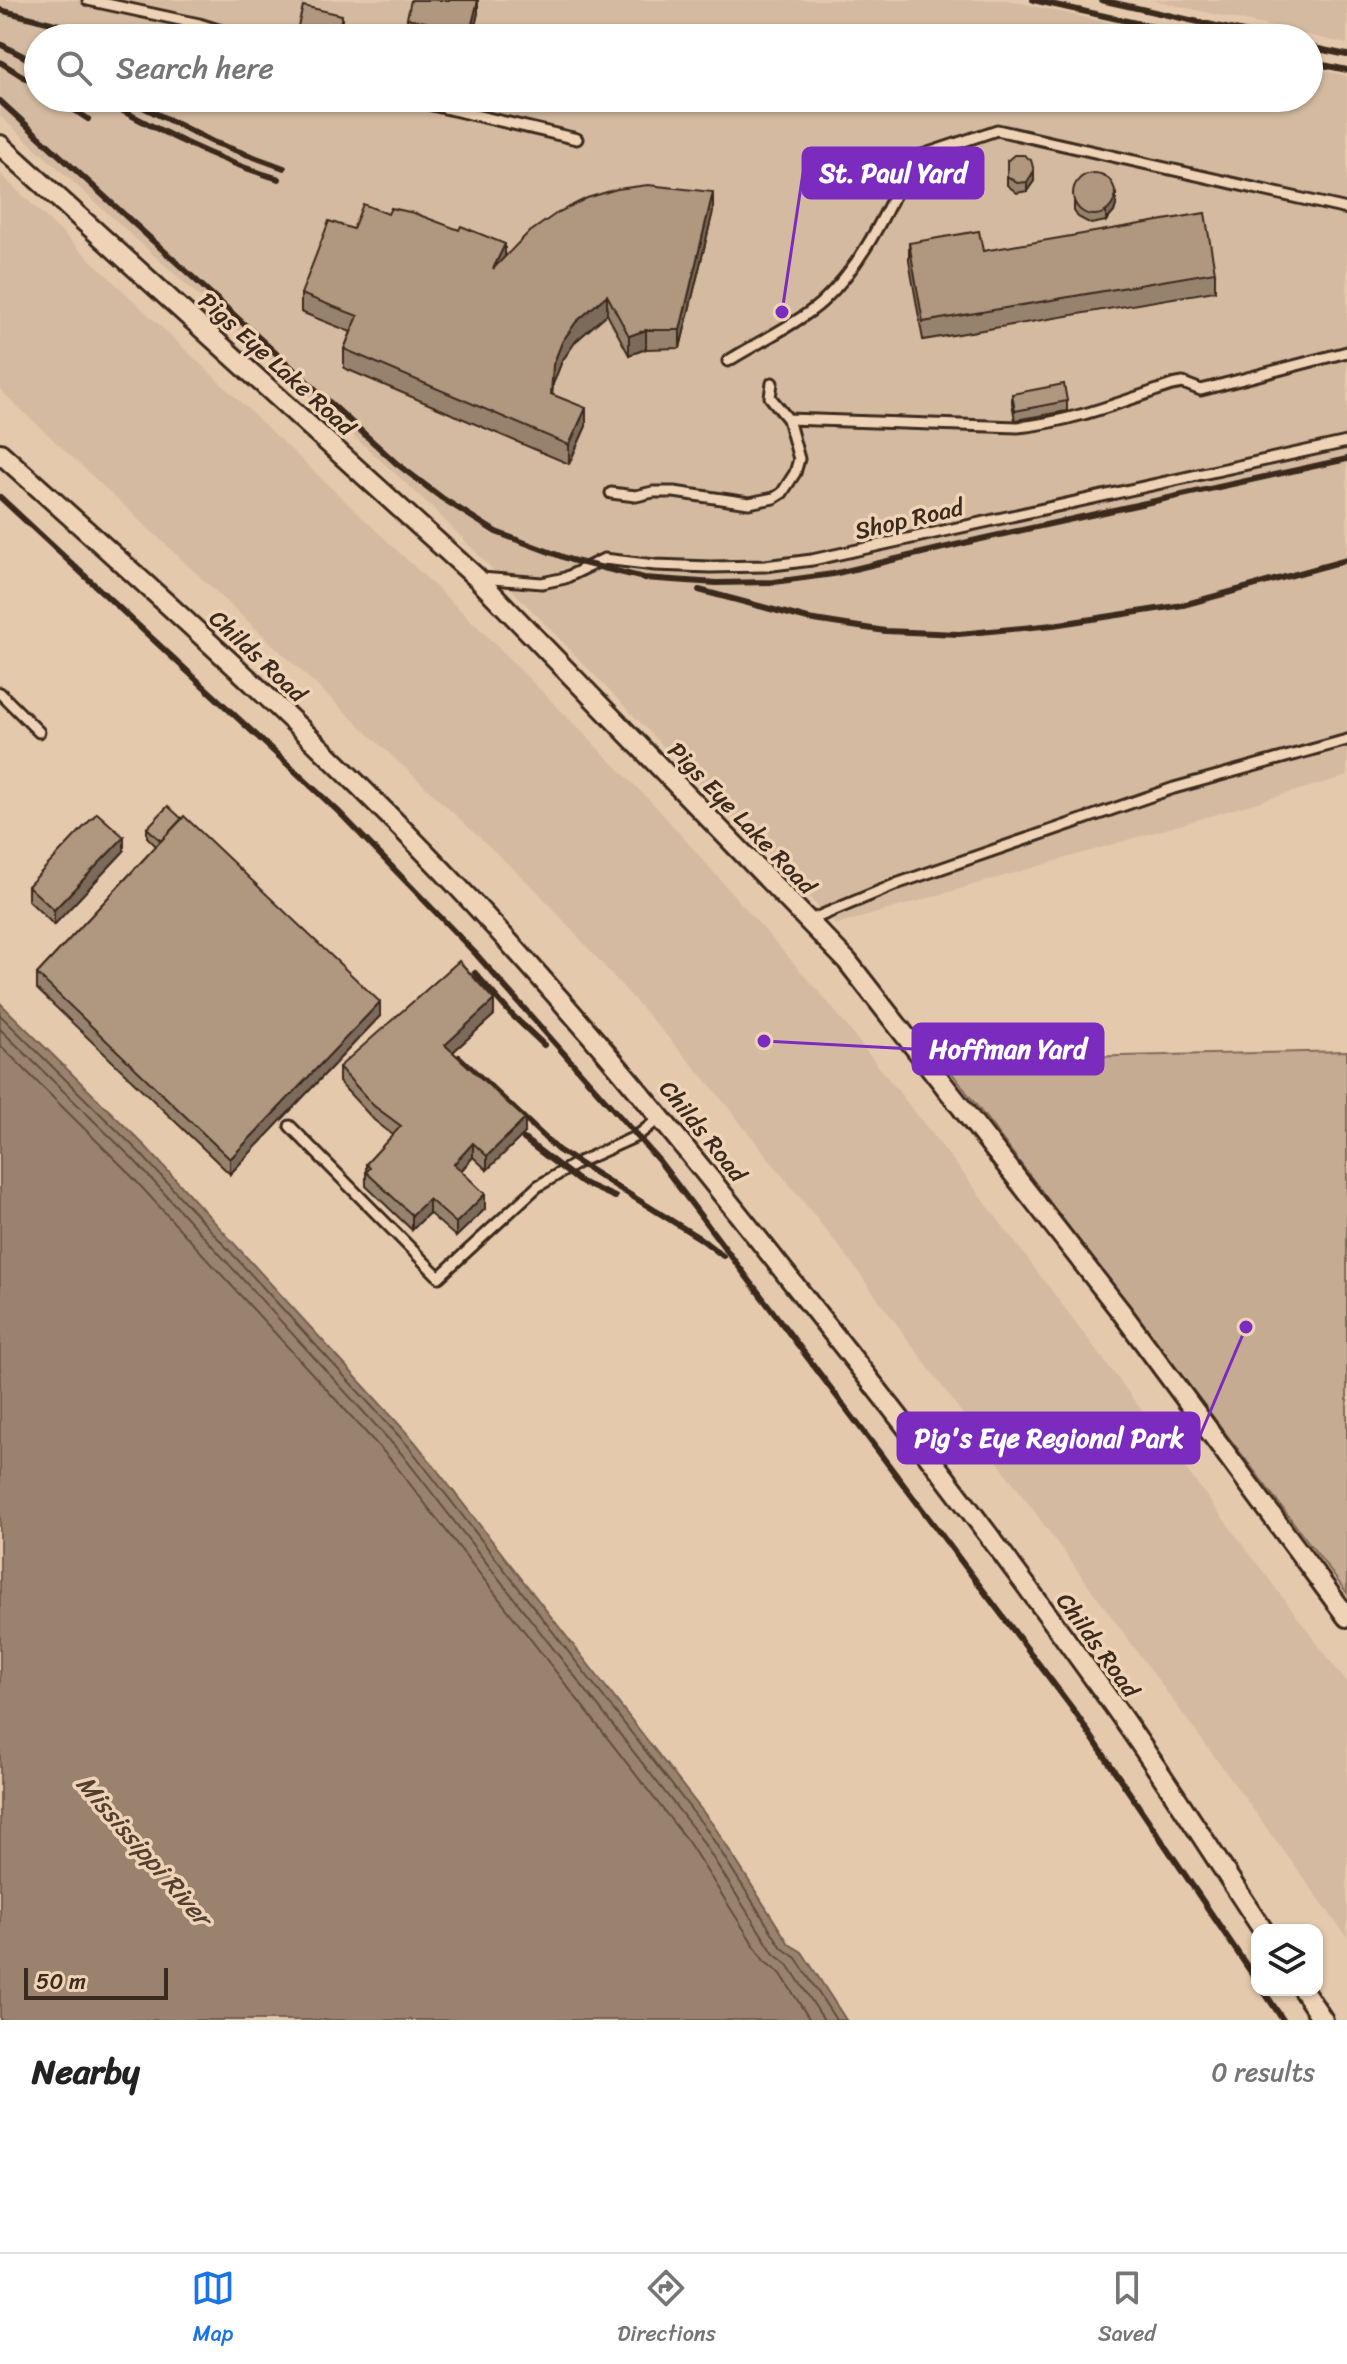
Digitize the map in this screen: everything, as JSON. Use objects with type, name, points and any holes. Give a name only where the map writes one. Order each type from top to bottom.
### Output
[{"type":"street","name":"Pigs Eye Lake Road","points":[[0,145],[477,578],[847,961],[1122,1313],[1347,1617]]},
{"type":"street","name":"Childs Road","points":[[0,453],[231,662],[367,793],[474,904],[577,1018],[661,1117],[895,1411],[1097,1683],[1259,1924]]},
{"type":"street","points":[[1307,1996],[1323,2020]]},
{"type":"lane","points":[[88,0],[199,24]]},
{"type":"lane","points":[[462,112],[577,139]]},
{"type":"lane","points":[[728,361],[820,303],[829,294],[875,237],[913,158],[997,130],[1347,209]]},
{"type":"lane","points":[[788,419],[1018,427],[1037,425],[1083,415],[1172,385],[1183,383],[1201,390],[1347,352]]},
{"type":"lane","points":[[611,493],[636,496],[674,492],[749,503],[774,498],[782,493],[795,473],[799,459],[788,419],[770,397],[772,383]]},
{"type":"lane","name":"Shop Road","points":[[477,578],[542,583],[565,578],[604,559],[710,567],[765,566],[812,560],[1347,442]]},
{"type":"lane","points":[[0,693],[39,732]]},
{"type":"lane","points":[[808,921],[899,883],[1174,788],[1347,740]]},
{"type":"lane","points":[[290,1126],[439,1277],[538,1186],[577,1163],[637,1136],[661,1117]]},
{"type":"shaded area","points":[[0,0],[1007,0],[1115,24],[24,24],[24,112],[1323,112],[1323,70],[1347,76],[1347,776],[836,925],[433,508],[0,116]]},
{"type":"shaded area","points":[[1152,0],[1347,0],[1347,44],[1323,39],[1323,24],[1258,24]]},
{"type":"shaded area","points":[[0,174],[479,628],[659,810],[826,1000],[966,1177],[1347,1683],[1347,1937],[845,1254],[707,1081],[538,892],[0,390]]},
{"type":"shaded area","points":[[1347,1051],[1347,1593],[942,1060]]},
{"type":"water","name":"Mississippi River","points":[[0,1003],[146,1147],[415,1442],[714,1826],[789,1944],[802,1952],[846,2020],[0,2020]]},
{"type":"building","points":[[411,0],[478,0],[472,24],[434,24],[407,18]]},
{"type":"building","points":[[303,6],[342,15],[340,24],[298,24]]},
{"type":"building","points":[[1014,155],[1024,155],[1031,160],[1034,171],[1027,182],[1017,183],[1007,176],[1007,161]]},
{"type":"building","points":[[1094,173],[1109,179],[1115,194],[1109,209],[1094,215],[1079,209],[1073,194],[1079,179]]},
{"type":"building","points":[[648,185],[713,192],[680,330],[646,330],[629,336],[607,295],[576,322],[562,342],[553,365],[551,394],[586,408],[569,445],[344,349],[358,316],[301,294],[329,221],[353,229],[363,204],[388,214],[391,208],[414,213],[459,230],[461,226],[505,244],[493,269],[527,234],[557,213],[587,198],[617,189]]},
{"type":"building","points":[[1205,213],[1215,272],[923,322],[909,243],[979,231],[983,251]]},
{"type":"building","points":[[1064,384],[1067,401],[1015,411],[1012,394]]},
{"type":"building","points":[[168,806],[182,819],[161,841],[147,828]]},
{"type":"building","points":[[97,813],[124,837],[54,910],[28,886]]},
{"type":"building","points":[[184,816],[380,1002],[230,1159],[37,974]]},
{"type":"building","points":[[459,961],[494,1000],[445,1045],[525,1119],[487,1156],[473,1143],[454,1164],[485,1194],[456,1223],[429,1199],[412,1215],[366,1172],[370,1168],[366,1164],[401,1126],[374,1106],[339,1067]]},
{"type":"railway","points":[[1033,0],[1140,24]]},
{"type":"railway","points":[[1101,0],[1208,24]]},
{"type":"railway","points":[[0,10],[55,24]]},
{"type":"railway","points":[[0,44],[24,57]]},
{"type":"railway","points":[[1323,50],[1347,55]]},
{"type":"railway","points":[[0,62],[24,77]]},
{"type":"railway","points":[[1323,65],[1347,70]]},
{"type":"railway","points":[[0,101],[396,463],[442,498],[496,532],[571,560],[644,578],[716,583],[774,582],[833,574],[1347,459]]},
{"type":"railway","points":[[77,112],[88,119]]},
{"type":"railway","points":[[125,112],[209,153],[279,179]]},
{"type":"railway","points":[[153,112],[213,142],[284,168]]},
{"type":"railway","points":[[0,497],[340,813],[475,953],[660,1162],[1072,1708],[1251,1972]]},
{"type":"railway","points":[[699,590],[808,619],[885,631],[959,634],[1053,625],[1183,605],[1347,560]]},
{"type":"railway","points":[[475,973],[544,1045]]},
{"type":"railway","points":[[459,1057],[558,1150],[701,1239],[723,1256]]},
{"type":"railway","points":[[524,1139],[579,1181],[615,1197]]},
{"type":"railway","points":[[1267,1996],[1283,2020]]},
{"type":"place","name":"St. Paul Yard","points":[[782,312]]},
{"type":"place","name":"Hoffman Yard","points":[[764,1041]]},
{"type":"place","name":"Pig's Eye Regional Park","points":[[1246,1327]]}]
